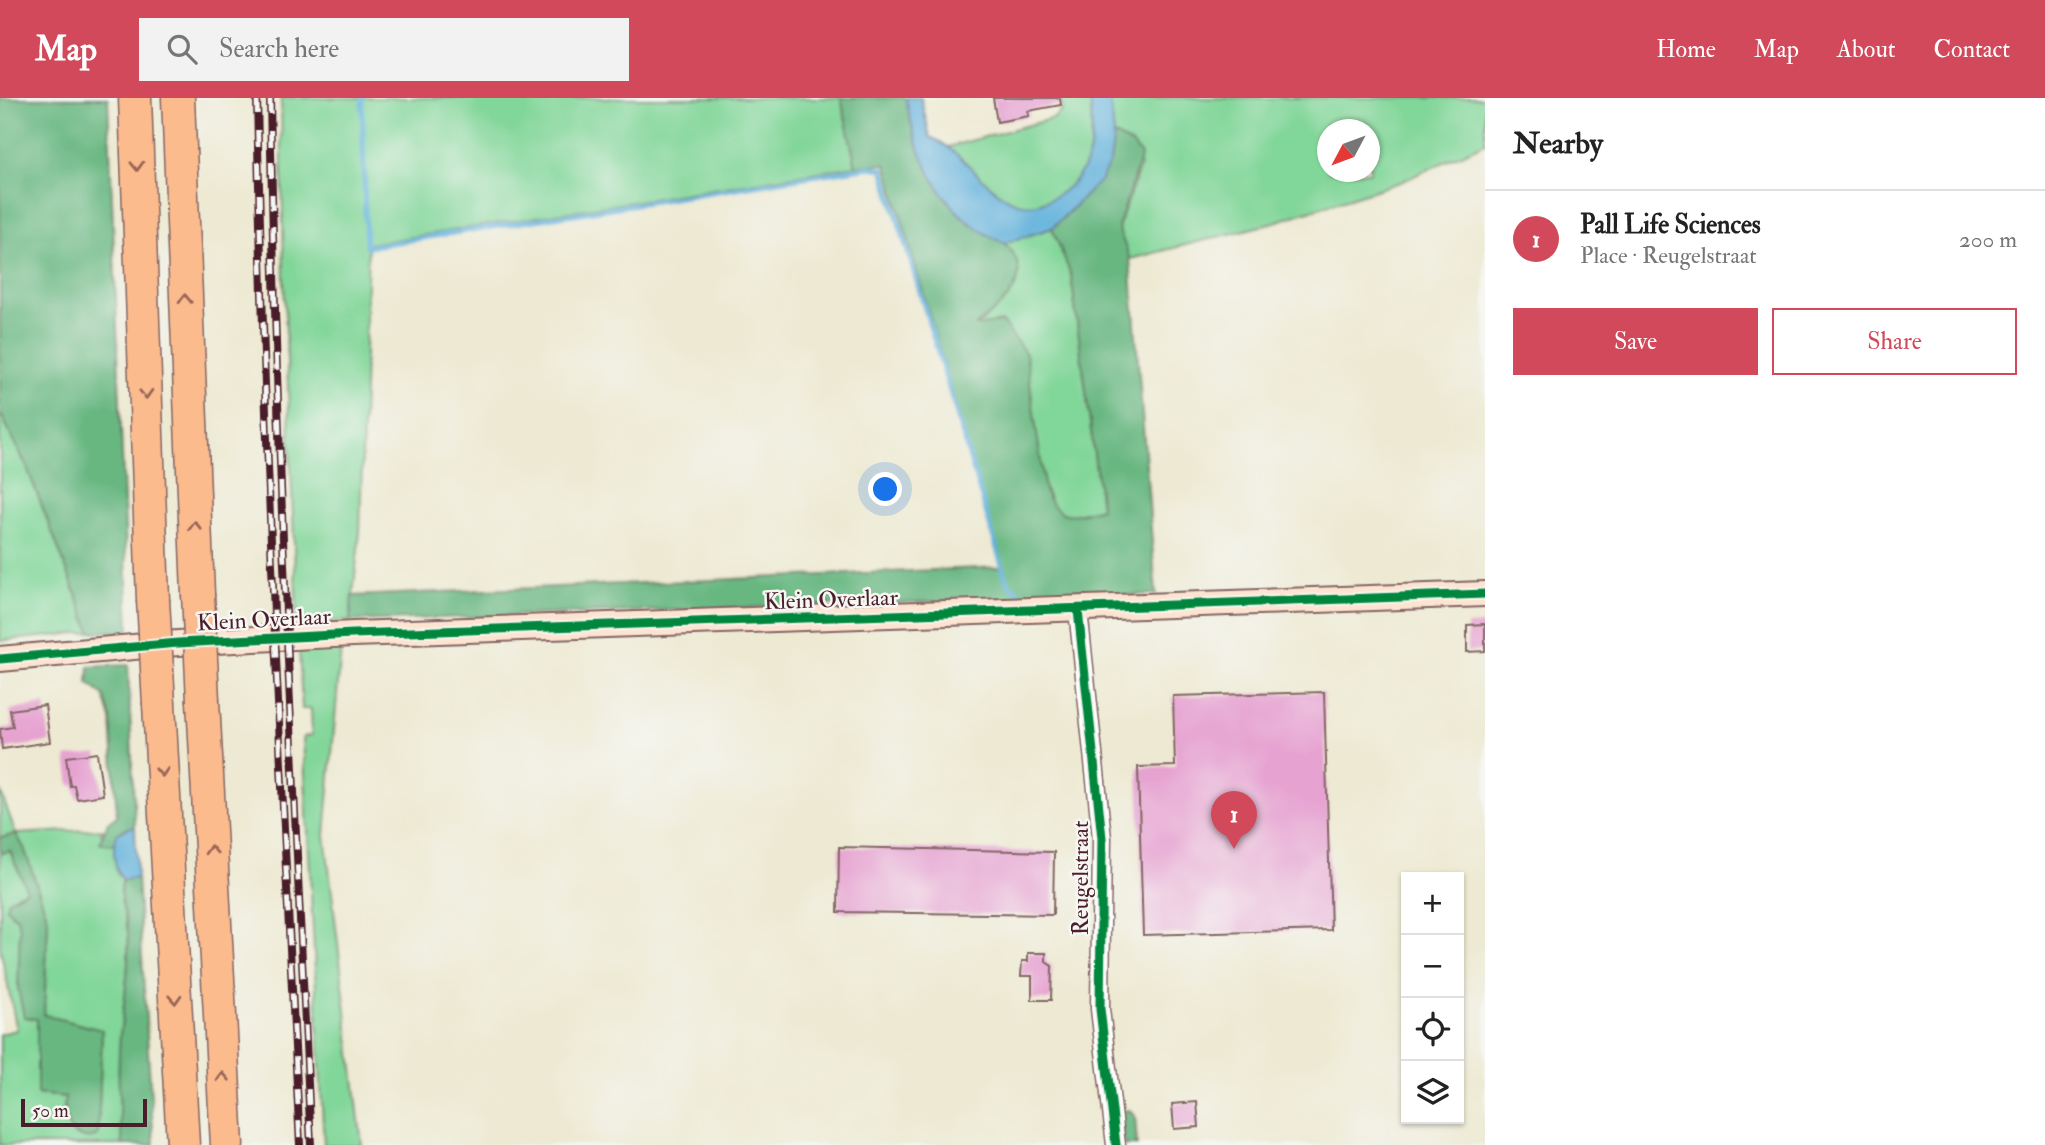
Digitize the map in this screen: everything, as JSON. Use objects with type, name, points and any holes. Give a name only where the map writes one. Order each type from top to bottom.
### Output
[{"type":"highway","points":[[135,98],[153,600],[183,1145]]},
{"type":"highway","points":[[178,98],[203,701],[227,1145]]},
{"type":"main road","name":"Klein Overlaar","points":[[0,659],[178,643],[354,634],[1485,594]]},
{"type":"street","name":"Reugelstraat","points":[[1078,610],[1102,838],[1100,1009],[1116,1145]]},
{"type":"green space","points":[[0,98],[108,98],[129,631],[91,632],[26,465],[0,412]]},
{"type":"green space","points":[[281,98],[841,98],[856,166],[368,244],[360,532],[350,621],[297,623],[284,282]]},
{"type":"green space","points":[[841,98],[906,98],[923,156],[945,196],[965,220],[1003,242],[1015,257],[1019,270],[1014,289],[975,326],[1002,322],[1026,354],[1045,492],[1056,508],[1068,514],[1101,508],[1071,275],[1052,228],[1092,188],[1105,164],[1114,135],[1132,144],[1141,155],[1118,228],[1130,259],[1156,594],[350,621],[352,596],[1002,567],[886,164],[856,166]]},
{"type":"green space","points":[[1061,98],[1090,98],[1092,127],[1085,167],[1068,189],[1055,197],[1024,205],[1002,196],[982,182],[948,147],[1054,118],[1062,110]]},
{"type":"green space","points":[[1110,98],[1485,98],[1485,143],[1403,181],[1265,225],[1130,259],[1118,228],[1140,166],[1132,144],[1114,135]]},
{"type":"green space","points":[[1052,228],[1071,275],[1101,508],[1068,516],[1053,508],[974,326],[1006,300],[1017,280],[1018,269],[1005,243]]},
{"type":"green space","points":[[0,412],[26,465],[91,632],[0,641]]},
{"type":"green space","points":[[299,648],[341,648],[325,835],[362,1145],[324,1145],[303,737],[312,735],[311,709],[302,709]]},
{"type":"green space","points":[[128,665],[135,827],[121,832],[114,845],[100,843],[108,822],[117,816],[111,719],[104,696],[88,683],[89,667]]},
{"type":"green space","points":[[0,790],[16,834],[0,838]]},
{"type":"green space","points":[[103,829],[101,833],[104,844],[114,845],[117,873],[123,880],[121,900],[128,933],[119,1063],[123,1145],[0,1145],[0,1034],[17,1030],[0,948],[0,853],[10,851],[27,890],[17,894],[11,914],[17,918],[20,928],[18,989],[37,1019],[37,1094],[65,1097],[63,1119],[75,1135],[98,1135],[102,1031],[44,1015],[48,919],[24,848],[16,834]]},
{"type":"green space","points":[[16,834],[24,848],[48,919],[44,1015],[102,1030],[98,1135],[89,1139],[75,1134],[68,1125],[65,1097],[37,1094],[37,1019],[24,1017],[18,989],[20,928],[17,918],[6,908],[8,900],[27,890],[10,851],[0,853],[0,838]]},
{"type":"green space","points":[[137,878],[154,1145],[123,1145],[120,1104],[119,1050],[128,946],[121,886],[123,880]]},
{"type":"green space","points":[[1130,1110],[1135,1117],[1137,1145],[1124,1145],[1120,1111]]},
{"type":"water","points":[[906,98],[921,98],[930,137],[947,147],[1010,200],[1027,204],[1046,201],[1077,178],[1084,168],[1091,146],[1090,98],[1110,98],[1114,135],[1110,162],[1101,180],[1052,228],[1005,243],[984,233],[965,219],[936,184],[917,143]]},
{"type":"water","points":[[135,827],[137,878],[123,880],[115,864],[114,846],[117,834]]},
{"type":"building","points":[[993,98],[1060,98],[1061,105],[1028,111],[1029,116],[997,122]]},
{"type":"building","points":[[1485,624],[1485,651],[1467,652],[1467,625]]},
{"type":"building","points":[[1324,692],[1331,930],[1143,935],[1138,767],[1175,766],[1173,696]]},
{"type":"building","points":[[45,705],[50,742],[2,749],[0,729],[13,727],[10,710]]},
{"type":"building","points":[[97,753],[103,795],[77,799],[74,785],[70,786],[66,757]]},
{"type":"building","points":[[839,847],[1054,852],[1053,915],[838,912]]},
{"type":"building","points":[[1028,953],[1046,953],[1046,962],[1052,966],[1051,1000],[1032,1000],[1032,976],[1021,976],[1022,961],[1028,961]]},
{"type":"building","points":[[1197,1102],[1199,1127],[1174,1129],[1172,1104]]},
{"type":"waterway","points":[[362,98],[366,247],[869,167],[883,169],[1007,582],[1019,593]]},
{"type":"railway","points":[[257,98],[269,491],[300,1145]]},
{"type":"railway","points":[[270,98],[281,491],[311,1145]]},
{"type":"cycle path","points":[[0,659],[178,643],[353,634],[1485,594]]},
{"type":"cycle path","points":[[1078,610],[1102,838],[1100,1009],[1116,1145]]},
{"type":"place","name":"Pall Life Sciences","points":[[1234,849]]}]
